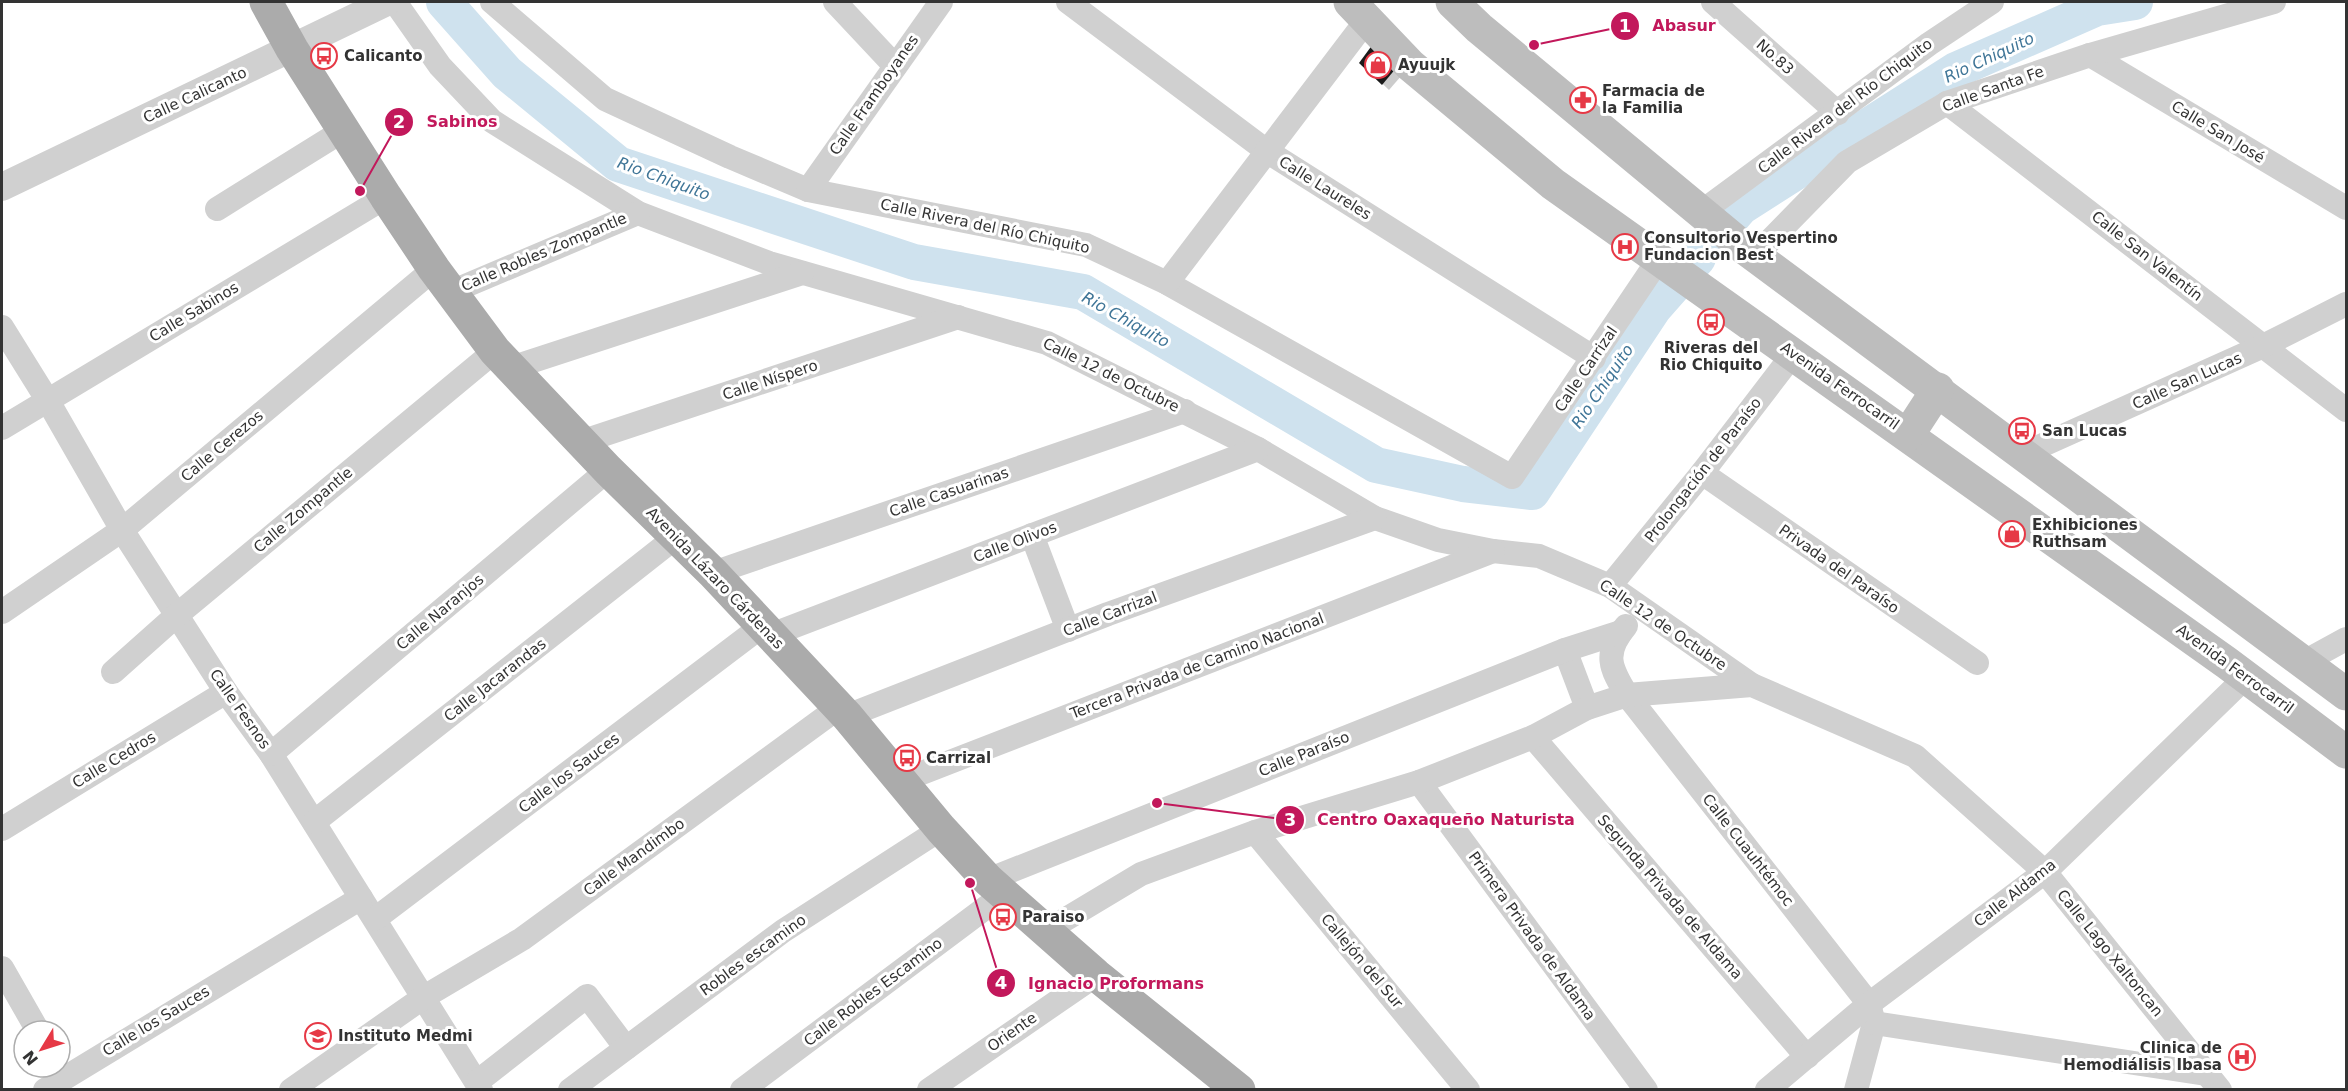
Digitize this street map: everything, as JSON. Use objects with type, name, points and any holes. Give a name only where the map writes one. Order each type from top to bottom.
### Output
[{"type":"main road","name":"Avenida Lázaro Cárdenas","points":[[266,2],[292,49],[386,197],[443,281],[503,359],[608,470],[713,573],[842,712],[941,829],[996,887],[1096,975],[1239,1089]]},
{"type":"main road","points":[[1452,2],[1479,28],[1706,218],[2025,453],[2346,694]]},
{"type":"main road","name":"Avenida Ferrocarril","points":[[1358,11],[1410,65],[1553,184],[2246,676],[2346,752]]},
{"type":"main road","points":[[1908,435],[1938,389]]},
{"type":"street","name":"Calle Calicanto","points":[[2,187],[387,2]]},
{"type":"street","name":"Calle 12 de Octubre","points":[[395,2],[440,66],[492,122],[638,213],[769,263],[1047,343],[1258,449],[1375,518],[1438,540],[1539,556],[1610,585],[1752,686],[1915,756],[2045,872]]},
{"type":"street","name":"Calle Rivera del Río Chiquito","points":[[492,2],[606,99],[730,157],[808,190],[1086,245],[1167,283],[1512,477]]},
{"type":"street","points":[[835,2],[895,66]]},
{"type":"street","name":"Calle Framboyanes","points":[[808,190],[941,2]]},
{"type":"street","name":"Calle Laureles","points":[[1068,2],[1268,152],[1594,358]]},
{"type":"street","name":"No.83","points":[[1713,2],[1838,113]]},
{"type":"street","name":"Calle Rivera del Río Chiquito","points":[[1706,218],[1929,44],[1992,2]]},
{"type":"street","name":"Calle Santa Fe","points":[[1749,251],[1847,162],[1947,103],[2090,55],[2274,2]]},
{"type":"street","points":[[1167,283],[1268,152],[1358,11]]},
{"type":"street","name":"Calle San José","points":[[2090,55],[2346,208]]},
{"type":"street","name":"Calle San Valentín","points":[[1947,103],[2124,237],[2261,347],[2346,410]]},
{"type":"street","points":[[217,209],[344,130]]},
{"type":"street","name":"Calle Sabinos","points":[[2,428],[386,197]]},
{"type":"street","name":"Calle Robles Zompantle","points":[[443,281],[638,213]]},
{"type":"street","name":"Calle Carrizal","points":[[1512,477],[1594,358],[1664,263]]},
{"type":"street","points":[[503,359],[802,273]]},
{"type":"street","name":"Calle Cerezos","points":[[2,612],[122,530],[443,281]]},
{"type":"street","name":"Calle San Lucas","points":[[2025,453],[2261,347],[2346,304]]},
{"type":"street","name":"Calle Níspero","points":[[581,442],[958,317]]},
{"type":"street","name":"Calle Fesnos","points":[[2,327],[48,401],[122,530],[226,692],[271,754],[479,1086]]},
{"type":"street","name":"Prolongación de Paraíso","points":[[1610,585],[1702,473],[1794,353]]},
{"type":"street","name":"Calle Zompantle","points":[[113,672],[177,615],[503,359]]},
{"type":"street","name":"Calle Casuarinas","points":[[713,573],[1185,411]]},
{"type":"street","name":"Calle Olivos","points":[[767,631],[1032,535],[1258,449]]},
{"type":"street","name":"Calle Naranjos","points":[[271,754],[608,470]]},
{"type":"street","name":"Privada del Paraíso","points":[[1702,473],[1977,663]]},
{"type":"street","name":"Calle Carrizal","points":[[842,712],[1375,518]]},
{"type":"street","points":[[1032,535],[1068,630]]},
{"type":"street","name":"Calle Jacarandas","points":[[314,822],[676,537]]},
{"type":"street","name":"Tercera Privada de Camino Nacional","points":[[901,781],[1493,550]]},
{"type":"street","name":"Calle Cuauhtémoc","points":[[1640,608],[1621,632],[1612,648],[1610,661],[1627,695],[1872,1014]]},
{"type":"street","name":"Calle los Sauces","points":[[375,920],[767,631]]},
{"type":"street","name":"Calle Paraíso","points":[[996,887],[1565,650],[1621,632]]},
{"type":"street","points":[[2304,662],[2346,639]]},
{"type":"street","points":[[1565,650],[1587,708]]},
{"type":"street","name":"Calle Aldama","points":[[1767,1089],[1807,1057],[1872,1014],[2045,872],[2246,676]]},
{"type":"street","name":"Calle 12 de Octubre","points":[[1046,932],[1141,874],[1255,832],[1419,782],[1533,737],[1587,708],[1627,695],[1752,686]]},
{"type":"street","name":"Calle Cedros","points":[[2,829],[226,692]]},
{"type":"street","name":"Calle Mandimbo","points":[[423,997],[522,939],[842,712]]},
{"type":"street","name":"Segunda Privada de Aldama","points":[[1533,737],[1807,1057]]},
{"type":"street","name":"Primera Privada de Aldama","points":[[1419,782],[1646,1089]]},
{"type":"street","name":"Robles escamino","points":[[570,1089],[783,931],[941,829]]},
{"type":"street","name":"Callejón del Sur","points":[[1255,832],[1468,1089]]},
{"type":"street","name":"Calle Lago Xaltoncan","points":[[2045,872],[2213,1082]]},
{"type":"street","name":"Calle Robles Escamino","points":[[742,1089],[996,887]]},
{"type":"street","name":"Calle los Sauces","points":[[59,1081],[361,898]]},
{"type":"street","points":[[2,968],[31,1019]]},
{"type":"street","name":"Oriente","points":[[929,1089],[1096,975]]},
{"type":"street","points":[[479,1086],[587,996],[626,1048]]},
{"type":"street","points":[[291,1089],[423,997]]},
{"type":"street","points":[[1856,1089],[1872,1014],[2213,1082]]},
{"type":"building","name":"Ayuujk","points":[[1373,44],[1397,67],[1382,85],[1359,63]]},
{"type":"waterway","name":"Rio Chiquito","points":[[444,2],[507,73],[618,164],[914,262],[1083,292],[1376,465],[1463,484],[1532,492],[1654,308],[1698,258]]},
{"type":"waterway","name":"Rio Chiquito","points":[[1710,243],[1741,207],[1956,70],[2097,8],[2135,2]]},
{"type":"place","name":"Abasur","points":[[1534,45]]},
{"type":"place","name":"Calicanto","points":[[324,56]]},
{"type":"place","name":"Ayuujk","points":[[1378,65]]},
{"type":"place","name":"Farmacia de la Familia","points":[[1583,100]]},
{"type":"place","name":"Sabinos","points":[[360,191]]},
{"type":"place","name":"Consultorio Vespertino Fundacion Best","points":[[1625,247]]},
{"type":"place","name":"Riveras del Rio Chiquito","points":[[1711,322]]},
{"type":"place","name":"San Lucas","points":[[2022,431]]},
{"type":"place","name":"Exhibiciones Ruthsam","points":[[2012,534]]},
{"type":"place","name":"Carrizal","points":[[907,758]]},
{"type":"place","name":"Centro Oaxaqueño Naturista","points":[[1157,803]]},
{"type":"place","name":"Ignacio Proformans","points":[[970,883]]},
{"type":"place","name":"Paraiso","points":[[1003,917]]},
{"type":"place","name":"Instituto Medmi","points":[[318,1036]]},
{"type":"place","name":"Clinica de Hemodiálisis Ibasa","points":[[2242,1057]]}]
